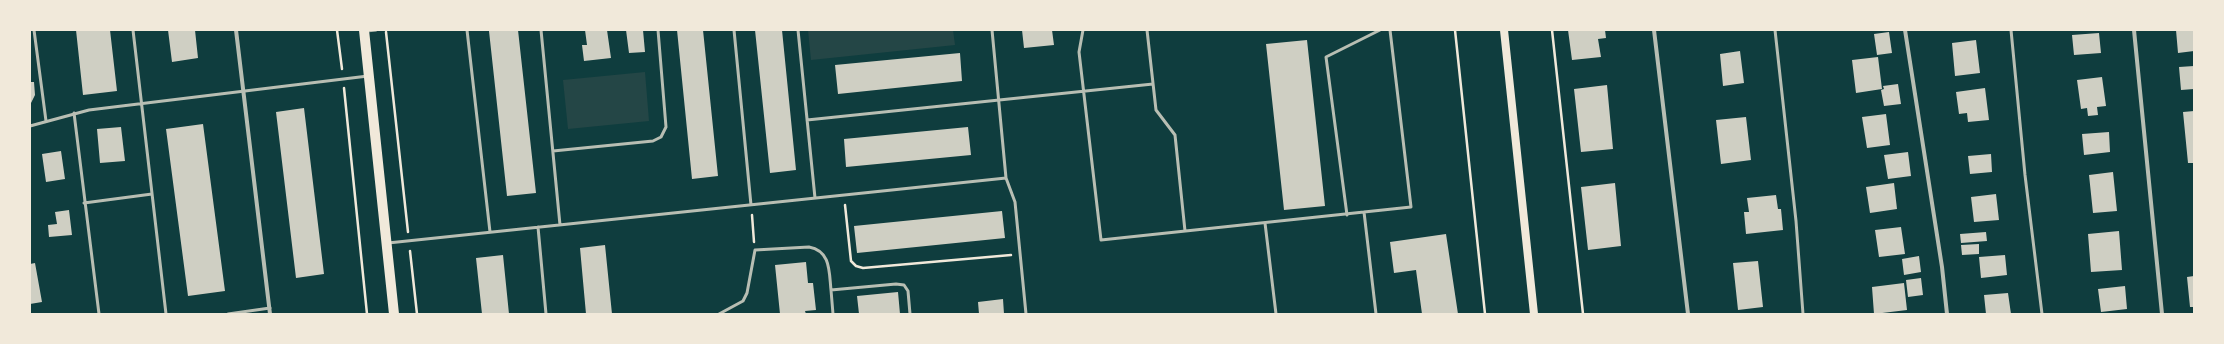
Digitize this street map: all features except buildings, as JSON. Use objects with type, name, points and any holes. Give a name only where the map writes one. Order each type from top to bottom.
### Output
[{"type":"main road","points":[[1504,30],[1534,314]]},
{"type":"main road","points":[[364,31],[394,314]]},
{"type":"street","points":[[236,30],[270,314]]},
{"type":"street","points":[[1654,30],[1688,314]]},
{"type":"street","points":[[1905,30],[1942,267],[1947,314]]},
{"type":"street","points":[[2134,30],[2162,314]]},
{"type":"lane","points":[[34,30],[46,121]]},
{"type":"lane","points":[[133,30],[166,314]]},
{"type":"lane","points":[[364,31],[376,30]]},
{"type":"lane","points":[[467,30],[490,232]]},
{"type":"lane","points":[[540,30],[560,225]]},
{"type":"lane","points":[[553,151],[653,141],[660,137],[666,127],[658,30]]},
{"type":"lane","points":[[734,30],[751,205]]},
{"type":"lane","points":[[798,30],[815,198]]},
{"type":"lane","points":[[992,30],[1006,178],[1014,202],[1026,314]]},
{"type":"lane","points":[[1083,30],[1078,52],[1101,240],[1265,224],[1411,207],[1390,30]]},
{"type":"lane","points":[[1147,30],[1156,110],[1175,135],[1185,231]]},
{"type":"lane","points":[[1347,215],[1326,57],[1380,30]]},
{"type":"lane","points":[[1774,30],[1796,221],[1803,314]]},
{"type":"lane","points":[[2012,30],[2025,175],[2042,314]]},
{"type":"lane","points":[[30,126],[74,113],[369,76]]},
{"type":"lane","points":[[807,120],[1154,84]]},
{"type":"lane","points":[[74,113],[99,314]]},
{"type":"lane","points":[[387,243],[1006,178]]},
{"type":"lane","points":[[84,203],[152,194]]},
{"type":"lane","points":[[1364,212],[1376,314]]},
{"type":"lane","points":[[1265,224],[1276,314]]},
{"type":"lane","points":[[538,227],[546,314]]},
{"type":"lane","points":[[719,314],[743,300],[748,293],[755,250],[815,248],[825,256],[828,264],[834,314]]},
{"type":"lane","points":[[831,290],[904,285],[908,291],[910,314]]},
{"type":"lane","points":[[228,314],[270,308]]},
{"type":"path","points":[[337,30],[366,314]]},
{"type":"path","points":[[386,30],[416,314]]},
{"type":"path","points":[[1455,30],[1484,314]]},
{"type":"path","points":[[1552,30],[1582,314]]},
{"type":"path","points":[[844,195],[851,261],[856,266],[863,268],[1020,254]]},
{"type":"path","points":[[751,205],[755,250]]},
{"type":"shaded area","points":[[808,30],[953,30],[955,45],[811,60]]},
{"type":"shaded area","points":[[645,72],[649,121],[568,129],[563,80]]}]
